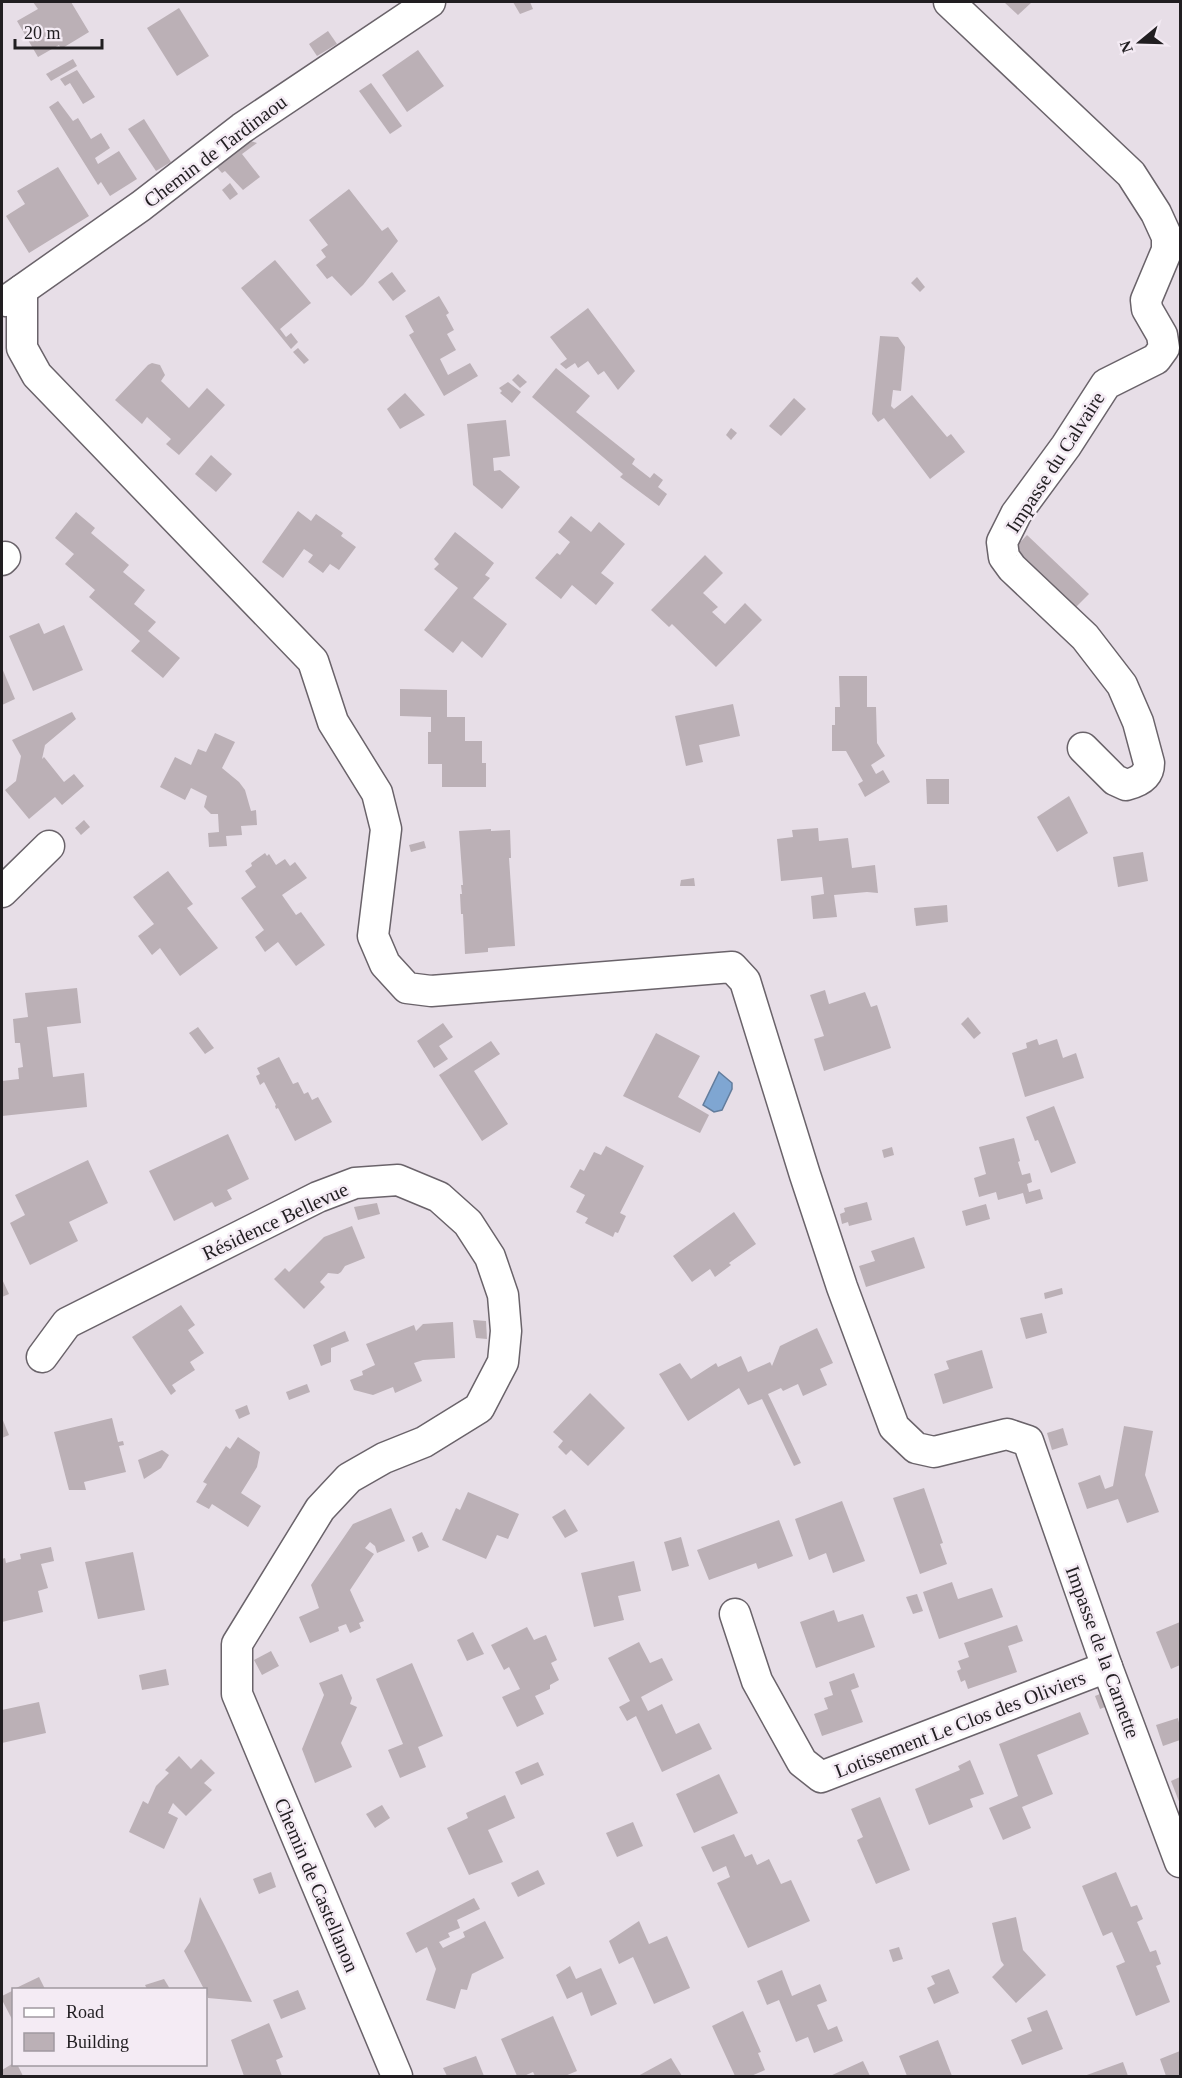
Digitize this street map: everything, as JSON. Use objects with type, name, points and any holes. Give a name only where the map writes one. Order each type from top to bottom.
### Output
[{"type":"street","name":"Chemin de Tardinaou","points":[[12,297],[141,206],[242,128],[430,2]]},
{"type":"street","name":"Impasse du Calvaire","points":[[949,2],[1131,174],[1156,213],[1167,237],[1167,250],[1146,300],[1147,309],[1162,335],[1164,348],[1156,358],[1106,384],[1066,446],[1016,514],[1002,542],[1004,557],[1012,568],[1085,637],[1122,685],[1138,722],[1149,770],[1139,781],[1126,785],[1115,780],[1083,748]]},
{"type":"street","name":"Impasse de la Carnette","points":[[12,297],[22,348],[37,375],[313,661],[333,722],[377,793],[386,829],[373,936],[385,964],[406,988],[431,991],[732,967],[745,981],[838,1276],[894,1427],[916,1448],[934,1452],[1007,1434],[1028,1441],[1107,1667],[1180,1862]]},
{"type":"street","points":[[2,892],[49,846]]},
{"type":"street","name":"Résidence Bellevue","points":[[42,1358],[67,1323],[318,1197],[356,1183],[398,1180],[439,1197],[468,1223],[490,1257],[503,1295],[506,1331],[503,1362],[479,1408],[424,1442],[384,1458],[349,1478],[320,1509],[237,1644],[237,1694]]},
{"type":"street","name":"Lotissement Le Clos des Oliviers","points":[[735,1614],[757,1681],[802,1762],[821,1777],[1107,1667]]},
{"type":"street","name":"Chemin de Castellanon","points":[[237,1694],[397,2076]]},
{"type":"water","points":[[719,1072],[732,1083],[732,1089],[722,1110],[714,1112],[703,1105]]},
{"type":"building","points":[[33,2],[71,2],[89,32],[61,49],[59,45],[38,57],[17,21],[38,9]]},
{"type":"building","points":[[513,2],[530,2],[533,9],[520,14]]},
{"type":"building","points":[[1004,2],[1032,2],[1018,15]]},
{"type":"building","points":[[179,8],[209,56],[177,76],[147,28]]},
{"type":"building","points":[[328,31],[337,44],[317,56],[309,44]]},
{"type":"building","points":[[418,50],[444,86],[407,112],[382,75]]},
{"type":"building","points":[[73,59],[77,66],[51,81],[46,74]]},
{"type":"building","points":[[77,70],[95,97],[83,104],[70,83],[65,86],[60,79]]},
{"type":"building","points":[[371,83],[402,126],[390,134],[359,91]]},
{"type":"building","points":[[58,101],[73,121],[78,118],[91,139],[101,133],[110,148],[95,158],[98,164],[119,151],[137,179],[110,196],[101,182],[98,185],[49,107]]},
{"type":"building","points":[[144,119],[171,162],[156,171],[128,129]]},
{"type":"building","points":[[245,139],[257,143],[242,154],[260,177],[243,190],[225,171],[222,173],[212,162]]},
{"type":"building","points":[[58,167],[89,216],[29,253],[6,216],[25,204],[17,191]]},
{"type":"building","points":[[230,183],[238,194],[230,200],[222,190]]},
{"type":"building","points":[[349,189],[382,231],[388,227],[398,241],[363,285],[351,296],[332,276],[327,279],[316,265],[326,257],[321,250],[328,245],[309,220]]},
{"type":"building","points":[[275,260],[311,303],[280,329],[286,337],[291,333],[298,342],[291,349],[241,288]]},
{"type":"building","points":[[392,272],[406,291],[393,301],[378,282]]},
{"type":"building","points":[[917,277],[925,287],[920,292],[911,283]]},
{"type":"building","points":[[439,296],[449,313],[446,315],[454,330],[447,334],[456,350],[440,359],[448,375],[470,363],[478,376],[444,396],[409,335],[414,332],[405,316]]},
{"type":"building","points":[[588,308],[635,371],[618,390],[604,371],[598,375],[588,361],[578,368],[575,363],[566,369],[560,364],[567,359],[550,337]]},
{"type":"building","points":[[880,336],[898,337],[905,347],[901,391],[893,390],[891,406],[894,409],[912,395],[947,437],[951,434],[965,452],[930,479],[884,418],[878,422],[872,414]]},
{"type":"building","points":[[298,348],[309,360],[304,364],[293,352]]},
{"type":"building","points":[[152,363],[160,365],[165,375],[161,381],[189,408],[207,388],[225,405],[179,455],[166,444],[171,439],[147,417],[142,424],[115,400]]},
{"type":"building","points":[[556,368],[590,396],[576,412],[635,459],[632,464],[650,478],[654,473],[663,480],[658,487],[667,494],[659,506],[620,477],[623,474],[532,397]]},
{"type":"building","points":[[518,374],[527,382],[520,388],[512,380]]},
{"type":"building","points":[[508,382],[521,392],[512,403],[500,393],[502,391],[499,388]]},
{"type":"building","points":[[405,393],[425,415],[400,429],[387,409]]},
{"type":"building","points":[[794,398],[806,409],[781,436],[769,426]]},
{"type":"building","points":[[506,420],[510,456],[493,458],[494,471],[500,470],[520,487],[502,509],[473,485],[467,424]]},
{"type":"building","points":[[731,428],[737,433],[731,440],[726,435]]},
{"type":"building","points":[[211,455],[232,474],[216,492],[195,474]]},
{"type":"building","points":[[298,511],[311,521],[316,514],[343,533],[341,536],[356,547],[339,570],[330,564],[323,573],[308,562],[313,555],[304,549],[283,578],[262,562]]},
{"type":"building","points":[[76,512],[95,528],[91,533],[129,565],[123,572],[145,590],[134,604],[156,622],[148,631],[180,658],[163,678],[131,651],[140,641],[89,597],[95,590],[65,564],[74,554],[55,538]]},
{"type":"building","points":[[571,516],[591,532],[599,522],[625,544],[601,573],[614,583],[596,605],[572,585],[561,599],[535,578],[557,553],[560,555],[570,542],[558,532]]},
{"type":"building","points":[[455,532],[494,563],[485,575],[490,578],[473,598],[507,624],[482,658],[462,641],[453,653],[424,630],[458,588],[434,569],[439,564],[434,559]]},
{"type":"building","points":[[1027,535],[1089,594],[1076,607],[1014,549]]},
{"type":"building","points":[[705,555],[723,573],[703,593],[718,607],[712,612],[725,624],[745,603],[762,620],[716,667],[672,624],[669,627],[651,610]]},
{"type":"building","points":[[39,623],[44,634],[64,625],[83,670],[33,691],[9,636]]},
{"type":"building","points":[[2,668],[15,699],[2,705]]},
{"type":"building","points":[[839,676],[867,676],[867,707],[876,707],[877,743],[885,756],[871,765],[876,774],[883,770],[890,782],[865,797],[858,784],[863,781],[846,751],[832,751],[835,707],[840,707]]},
{"type":"building","points":[[400,689],[447,690],[447,717],[465,717],[465,741],[482,741],[482,763],[486,763],[486,787],[442,787],[442,764],[428,764],[428,732],[431,732],[431,717],[400,716]]},
{"type":"building","points":[[733,704],[740,736],[699,745],[703,762],[686,766],[675,716]]},
{"type":"building","points":[[72,712],[76,719],[45,745],[42,759],[44,757],[64,782],[74,774],[84,786],[62,805],[55,797],[29,819],[5,790],[16,781],[21,756],[12,740]]},
{"type":"building","points":[[215,733],[235,742],[222,768],[245,790],[251,811],[256,810],[257,825],[241,826],[242,835],[226,836],[227,846],[209,847],[208,833],[219,832],[218,814],[211,814],[204,807],[207,796],[191,788],[185,800],[160,787],[175,757],[191,765],[198,749],[206,752]]},
{"type":"building","points":[[926,779],[949,779],[949,804],[927,804]]},
{"type":"building","points":[[1069,796],[1088,833],[1057,852],[1037,817]]},
{"type":"building","points":[[84,820],[90,827],[81,835],[75,828]]},
{"type":"building","points":[[818,828],[819,841],[848,838],[852,868],[875,865],[878,893],[834,895],[837,917],[813,919],[811,896],[824,894],[822,877],[781,881],[777,839],[793,837],[792,830]]},
{"type":"building","points":[[491,829],[491,831],[510,830],[511,858],[509,858],[515,946],[488,948],[488,952],[465,954],[460,894],[462,894],[461,885],[463,885],[459,831]]},
{"type":"building","points":[[424,841],[426,848],[411,852],[409,845]]},
{"type":"building","points":[[1143,852],[1148,881],[1118,887],[1113,857]]},
{"type":"building","points":[[265,853],[267,856],[269,854],[276,865],[285,859],[290,866],[295,862],[307,878],[282,895],[296,915],[301,912],[325,945],[296,966],[278,942],[265,952],[255,937],[264,930],[241,898],[256,887],[245,871],[252,866],[251,863]]},
{"type":"building","points":[[168,871],[193,904],[187,908],[218,948],[180,976],[160,948],[152,955],[138,936],[154,924],[133,897]]},
{"type":"building","points":[[694,878],[695,886],[680,886],[681,880]]},
{"type":"building","points":[[947,905],[948,922],[916,926],[914,908]]},
{"type":"building","points":[[77,988],[81,1023],[47,1027],[53,1077],[84,1073],[87,1107],[2,1116],[2,1081],[19,1079],[18,1068],[23,1067],[20,1043],[15,1043],[13,1019],[28,1017],[25,993]]},
{"type":"building","points":[[825,990],[829,1004],[865,992],[871,1007],[877,1005],[891,1048],[824,1071],[814,1039],[824,1036],[810,995]]},
{"type":"building","points":[[968,1017],[981,1033],[974,1039],[961,1024]]},
{"type":"building","points":[[443,1023],[453,1037],[439,1046],[448,1059],[434,1068],[417,1041]]},
{"type":"building","points":[[198,1027],[214,1048],[205,1054],[189,1033]]},
{"type":"building","points":[[656,1033],[700,1056],[678,1097],[709,1115],[700,1133],[623,1096]]},
{"type":"building","points":[[1037,1039],[1039,1045],[1057,1039],[1063,1058],[1076,1053],[1084,1078],[1025,1097],[1012,1053],[1027,1048],[1026,1043]]},
{"type":"building","points":[[491,1041],[500,1054],[474,1071],[508,1124],[482,1141],[439,1075]]},
{"type":"building","points":[[279,1057],[293,1084],[298,1082],[304,1094],[308,1092],[312,1100],[318,1097],[332,1122],[295,1141],[278,1108],[276,1109],[264,1082],[260,1085],[256,1076],[260,1074],[257,1068]]},
{"type":"building","points":[[1054,1106],[1076,1163],[1051,1173],[1026,1117]]},
{"type":"building","points":[[228,1134],[249,1179],[227,1190],[232,1199],[215,1207],[212,1202],[174,1221],[149,1171]]},
{"type":"building","points":[[1014,1138],[1022,1175],[1030,1173],[1032,1182],[1027,1184],[1029,1192],[1040,1189],[1043,1199],[1026,1204],[1023,1193],[998,1200],[996,1192],[979,1197],[974,1178],[986,1174],[979,1147]]},
{"type":"building","points":[[606,1146],[644,1166],[620,1213],[626,1216],[618,1233],[615,1232],[613,1237],[585,1223],[588,1218],[576,1212],[585,1195],[570,1187],[580,1169],[584,1171],[594,1152],[601,1155]]},
{"type":"building","points":[[892,1147],[894,1155],[884,1158],[882,1150]]},
{"type":"building","points":[[88,1160],[108,1203],[69,1222],[78,1241],[30,1265],[10,1223],[25,1215],[15,1195]]},
{"type":"building","points":[[867,1202],[872,1220],[849,1226],[848,1222],[842,1224],[840,1214],[845,1212],[844,1208]]},
{"type":"building","points":[[377,1203],[380,1214],[358,1220],[354,1207]]},
{"type":"building","points":[[986,1204],[990,1219],[966,1226],[962,1211]]},
{"type":"building","points":[[734,1212],[756,1244],[729,1263],[731,1265],[715,1277],[710,1269],[692,1282],[673,1256]]},
{"type":"building","points":[[352,1226],[365,1258],[345,1266],[338,1274],[328,1273],[320,1282],[325,1287],[304,1309],[274,1279],[285,1268],[289,1272],[324,1237]]},
{"type":"building","points":[[914,1237],[925,1268],[866,1287],[859,1266],[875,1261],[871,1251]]},
{"type":"building","points":[[2,1279],[9,1294],[2,1297]]},
{"type":"building","points":[[1062,1288],[1063,1294],[1045,1299],[1044,1293]]},
{"type":"building","points":[[181,1305],[195,1325],[188,1330],[204,1353],[190,1362],[195,1370],[172,1385],[176,1391],[171,1395],[132,1337]]},
{"type":"building","points":[[1042,1313],[1047,1333],[1026,1339],[1020,1318]]},
{"type":"building","points":[[473,1320],[486,1321],[487,1339],[476,1338]]},
{"type":"building","points":[[453,1322],[455,1358],[423,1360],[414,1363],[422,1381],[395,1393],[393,1387],[373,1395],[354,1390],[350,1380],[363,1375],[362,1371],[375,1365],[366,1344],[414,1325],[416,1331],[423,1324]]},
{"type":"building","points":[[817,1328],[833,1363],[820,1369],[827,1385],[803,1396],[798,1384],[783,1391],[781,1388],[768,1394],[801,1463],[794,1466],[762,1399],[748,1405],[739,1388],[688,1421],[659,1374],[680,1363],[691,1379],[716,1363],[718,1367],[741,1356],[748,1372],[770,1362],[772,1366],[780,1346]]},
{"type":"building","points":[[345,1331],[349,1341],[331,1348],[331,1362],[321,1366],[313,1345]]},
{"type":"building","points":[[982,1350],[993,1388],[943,1404],[934,1374],[949,1369],[946,1361]]},
{"type":"building","points":[[307,1384],[310,1392],[289,1400],[286,1392]]},
{"type":"building","points":[[590,1393],[625,1428],[588,1466],[571,1450],[566,1455],[558,1447],[563,1441],[553,1432]]},
{"type":"building","points":[[247,1405],[250,1414],[239,1419],[235,1410]]},
{"type":"building","points":[[2,1418],[9,1435],[2,1438]]},
{"type":"building","points":[[112,1418],[118,1442],[123,1441],[124,1445],[119,1446],[126,1472],[84,1482],[86,1490],[69,1490],[54,1432]]},
{"type":"building","points":[[1124,1426],[1153,1431],[1145,1475],[1159,1512],[1127,1523],[1118,1499],[1087,1509],[1078,1483],[1100,1475],[1105,1489],[1113,1486]]},
{"type":"building","points":[[1063,1428],[1068,1445],[1052,1450],[1047,1433]]},
{"type":"building","points":[[238,1437],[260,1452],[257,1467],[241,1493],[261,1506],[248,1527],[212,1504],[209,1509],[196,1502],[207,1484],[203,1482],[226,1446],[230,1449]]},
{"type":"building","points":[[162,1450],[169,1455],[161,1468],[144,1479],[138,1460]]},
{"type":"building","points":[[924,1488],[943,1543],[940,1544],[947,1564],[920,1574],[893,1498]]},
{"type":"building","points":[[468,1492],[519,1514],[508,1539],[497,1535],[486,1559],[442,1540],[456,1508],[460,1510]]},
{"type":"building","points":[[842,1501],[865,1561],[833,1573],[826,1553],[809,1560],[795,1519]]},
{"type":"building","points":[[391,1508],[405,1541],[377,1553],[375,1546],[370,1542],[365,1548],[374,1554],[350,1590],[364,1621],[359,1623],[361,1628],[350,1633],[346,1624],[338,1627],[339,1631],[310,1643],[299,1617],[319,1608],[311,1585],[353,1524]]},
{"type":"building","points":[[565,1509],[578,1531],[565,1538],[552,1517]]},
{"type":"building","points":[[779,1520],[793,1556],[758,1569],[756,1563],[709,1580],[697,1550]]},
{"type":"building","points":[[422,1532],[429,1547],[418,1552],[412,1537]]},
{"type":"building","points":[[681,1537],[689,1566],[672,1571],[664,1542]]},
{"type":"building","points":[[51,1547],[54,1561],[41,1564],[48,1588],[38,1591],[43,1612],[2,1622],[2,1559],[5,1558],[6,1563],[21,1559],[20,1554]]},
{"type":"building","points":[[133,1552],[145,1610],[98,1619],[85,1562]]},
{"type":"building","points":[[634,1561],[641,1591],[618,1596],[624,1620],[594,1627],[581,1573]]},
{"type":"building","points":[[952,1582],[958,1599],[992,1588],[1003,1617],[939,1639],[923,1592]]},
{"type":"building","points":[[917,1594],[923,1611],[913,1614],[906,1597]]},
{"type":"building","points":[[834,1610],[838,1622],[863,1614],[875,1647],[816,1668],[800,1622]]},
{"type":"building","points":[[1180,1622],[1180,1665],[1171,1669],[1156,1632]]},
{"type":"building","points":[[1017,1625],[1023,1641],[1008,1646],[1017,1672],[968,1689],[965,1680],[961,1682],[957,1671],[961,1669],[958,1661],[969,1657],[964,1643]]},
{"type":"building","points":[[527,1627],[534,1640],[546,1635],[557,1660],[551,1663],[559,1680],[550,1685],[550,1689],[535,1696],[544,1714],[517,1727],[502,1697],[520,1689],[509,1667],[504,1670],[491,1645]]},
{"type":"building","points":[[473,1632],[484,1654],[467,1661],[457,1640]]},
{"type":"building","points":[[639,1642],[650,1663],[662,1658],[673,1680],[641,1697],[648,1711],[662,1704],[676,1734],[699,1723],[712,1749],[662,1772],[636,1716],[627,1721],[619,1707],[630,1701],[608,1658]]},
{"type":"building","points":[[271,1651],[279,1666],[262,1675],[254,1660]]},
{"type":"building","points":[[412,1663],[443,1736],[418,1747],[426,1767],[400,1778],[388,1750],[403,1744],[376,1679]]},
{"type":"building","points":[[166,1669],[169,1685],[142,1690],[139,1675]]},
{"type":"building","points":[[854,1673],[859,1687],[851,1690],[863,1722],[822,1736],[814,1714],[828,1709],[824,1698],[833,1695],[829,1682]]},
{"type":"building","points":[[342,1674],[352,1698],[350,1704],[357,1707],[341,1743],[352,1767],[315,1783],[302,1749],[324,1695],[319,1683]]},
{"type":"building","points":[[1100,1694],[1107,1697],[1110,1705],[1100,1709],[1095,1696]]},
{"type":"building","points":[[39,1702],[46,1733],[2,1743],[2,1710]]},
{"type":"building","points":[[1080,1712],[1089,1734],[1037,1755],[1053,1794],[1022,1807],[1031,1828],[1003,1840],[989,1808],[1018,1796],[999,1744]]},
{"type":"building","points":[[1178,1718],[1180,1740],[1163,1746],[1156,1725]]},
{"type":"building","points":[[179,1756],[191,1769],[201,1759],[215,1773],[204,1783],[212,1790],[186,1816],[173,1803],[168,1813],[178,1818],[164,1849],[129,1832],[143,1801],[148,1804],[156,1786],[169,1773],[165,1770]]},
{"type":"building","points":[[970,1760],[984,1794],[970,1799],[973,1807],[929,1825],[915,1789],[960,1770],[958,1766]]},
{"type":"building","points":[[538,1762],[544,1775],[521,1785],[515,1772]]},
{"type":"building","points":[[719,1774],[738,1813],[694,1833],[676,1794]]},
{"type":"building","points":[[1180,1777],[1180,1804],[1171,1781]]},
{"type":"building","points":[[505,1795],[515,1818],[488,1830],[503,1862],[469,1875],[447,1828],[468,1818],[466,1813]]},
{"type":"building","points":[[880,1797],[910,1870],[876,1884],[857,1840],[863,1837],[851,1809]]},
{"type":"building","points":[[382,1805],[390,1818],[375,1828],[366,1814]]},
{"type":"building","points":[[633,1822],[643,1846],[617,1857],[606,1833]]},
{"type":"building","points":[[734,1834],[745,1857],[752,1854],[757,1865],[769,1859],[781,1884],[791,1880],[810,1921],[748,1948],[717,1883],[730,1877],[726,1866],[713,1872],[701,1847]]},
{"type":"building","points":[[538,1870],[545,1884],[518,1897],[511,1883]]},
{"type":"building","points":[[271,1872],[276,1887],[259,1894],[253,1879]]},
{"type":"building","points":[[1116,1872],[1131,1907],[1137,1905],[1143,1919],[1137,1922],[1150,1952],[1156,1950],[1161,1964],[1156,1966],[1170,2002],[1136,2016],[1116,1966],[1125,1962],[1112,1932],[1103,1936],[1082,1886]]},
{"type":"building","points":[[200,1897],[252,2002],[208,1998],[207,1988],[203,1988],[184,1951],[190,1942]]},
{"type":"building","points":[[474,1898],[480,1909],[457,1920],[460,1928],[448,1933],[450,1937],[439,1942],[443,1948],[465,1937],[463,1932],[485,1921],[504,1958],[472,1974],[467,1990],[461,1989],[455,2009],[426,2000],[436,1969],[427,1947],[416,1953],[406,1933]]},
{"type":"building","points":[[1016,1917],[1023,1950],[1046,1975],[1016,2003],[992,1977],[1004,1965],[992,1923]]},
{"type":"building","points":[[639,1921],[649,1944],[667,1936],[690,1988],[654,2004],[633,1957],[619,1964],[609,1941]]},
{"type":"building","points":[[899,1947],[903,1959],[893,1962],[889,1950]]},
{"type":"building","points":[[570,1966],[576,1979],[601,1968],[617,2004],[591,2016],[582,1992],[567,1999],[556,1975]]},
{"type":"building","points":[[949,1969],[959,1993],[934,2004],[927,1988],[935,1984],[931,1976]]},
{"type":"building","points":[[782,1970],[792,1996],[820,1984],[827,2001],[817,2005],[828,2030],[837,2026],[843,2041],[814,2053],[808,2037],[796,2042],[779,2000],[767,2005],[757,1981]]},
{"type":"building","points":[[39,1977],[44,1988],[16,1988]]},
{"type":"building","points":[[164,1979],[169,1988],[146,1988],[145,1985]]},
{"type":"building","points":[[298,1990],[306,2009],[281,2019],[273,2000]]},
{"type":"building","points":[[12,1991],[12,2019],[2,2000],[2,1996]]},
{"type":"building","points":[[1047,2010],[1063,2049],[1022,2065],[1011,2040],[1032,2031],[1027,2018]]},
{"type":"building","points":[[743,2011],[761,2052],[758,2053],[765,2070],[751,2076],[735,2076],[712,2026]]},
{"type":"building","points":[[553,2016],[577,2071],[565,2076],[535,2076],[533,2072],[517,2076],[501,2039]]},
{"type":"building","points":[[269,2023],[283,2057],[276,2060],[282,2076],[244,2076],[231,2040]]},
{"type":"building","points":[[938,2040],[952,2076],[907,2076],[899,2056]]},
{"type":"building","points":[[1180,2051],[1180,2076],[1166,2076],[1160,2059]]},
{"type":"building","points":[[476,2056],[484,2076],[447,2076],[443,2068]]},
{"type":"building","points":[[671,2058],[682,2076],[638,2076]]},
{"type":"building","points":[[863,2061],[870,2076],[830,2076]]},
{"type":"building","points":[[1123,2062],[1128,2076],[1084,2076]]},
{"type":"building","points":[[12,2064],[12,2066],[18,2066],[23,2076],[2,2076],[2,2070]]}]
